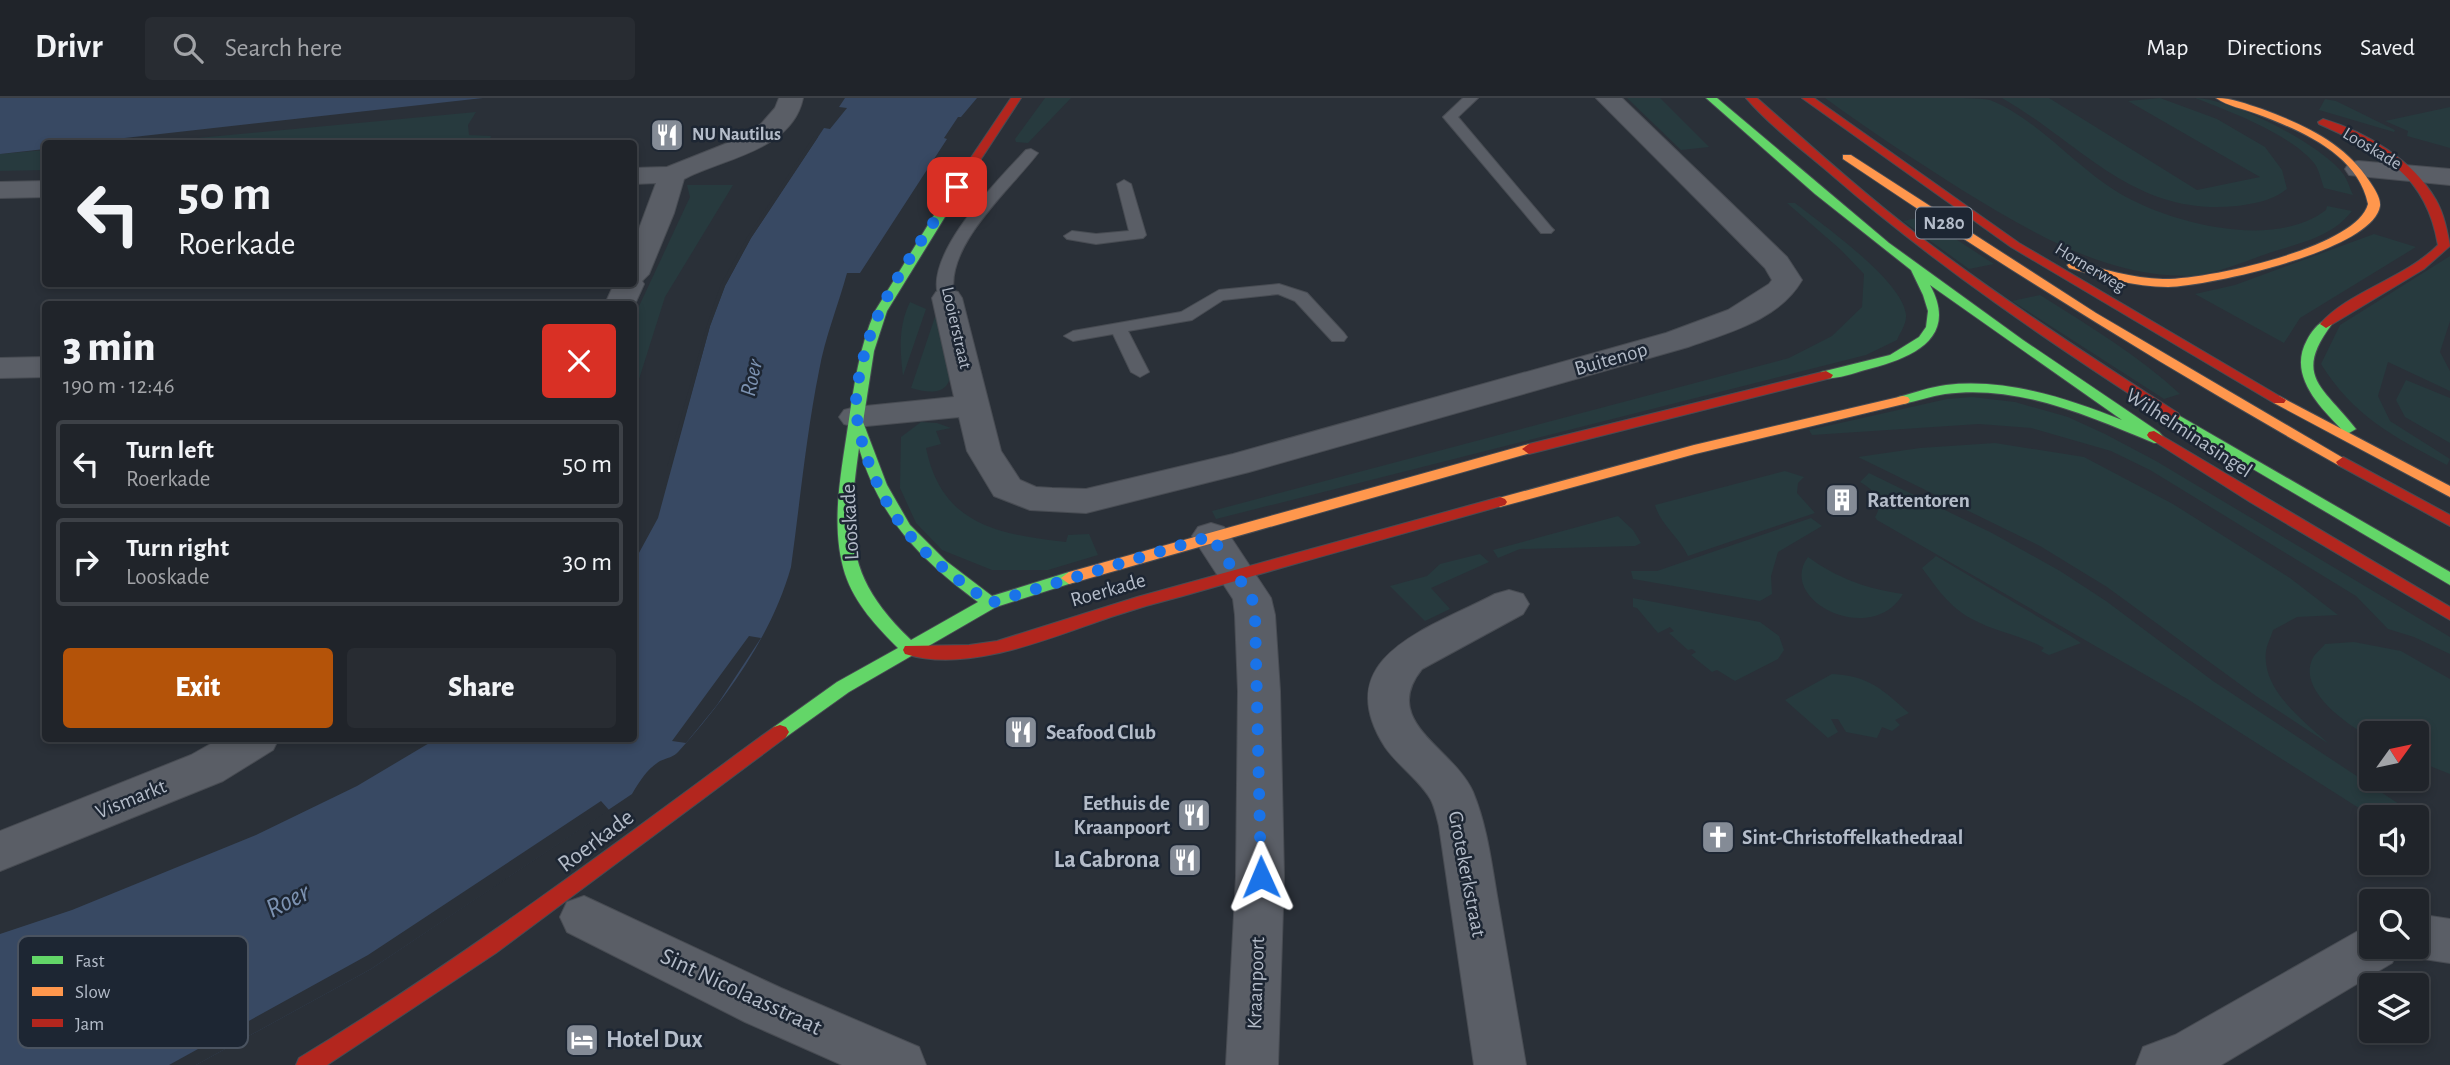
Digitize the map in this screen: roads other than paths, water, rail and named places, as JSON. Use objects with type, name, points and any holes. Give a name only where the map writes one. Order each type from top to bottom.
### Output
[{"type":"main road","name":"Looskade","points":[[911,650],[876,614],[853,574],[846,506],[860,379],[867,344],[881,311],[998,122],[1016,98]]},
{"type":"main road","name":"N280","points":[[1711,98],[1801,179],[1916,271]]},
{"type":"main road","name":"Hornerweg","points":[[1752,98],[2136,345],[2292,435],[2450,521]]},
{"type":"main road","name":"Hornerweg","points":[[1752,98],[1816,160],[1868,203],[1928,250],[2078,356]]},
{"type":"main road","name":"Hornerweg","points":[[1807,98],[1916,178],[2015,245],[2169,338],[2367,449]]},
{"type":"main road","name":"Looskade","points":[[2221,98],[2318,139],[2341,153],[2358,169]]},
{"type":"main road","name":"Looskade","points":[[2259,98],[2364,140],[2409,172]]},
{"type":"main road","points":[[2015,245],[2085,269],[2158,285],[2226,278],[2342,237],[2364,224],[2373,214],[2375,205],[2369,185],[2358,169]]},
{"type":"main road","points":[[2367,449],[2317,390],[2306,363],[2306,347],[2314,335],[2336,316],[2431,258],[2444,246],[2444,218],[2429,193],[2409,172]]},
{"type":"main road","name":"Wilhelminasingel","points":[[1916,271],[2024,351],[2160,440],[2302,530],[2450,614]]},
{"type":"main road","name":"Roerkade","points":[[307,1065],[386,1019],[562,895],[843,687],[990,603],[1211,536],[1483,461],[1899,358],[1924,340],[1936,315],[1933,298],[1916,271]]},
{"type":"main road","name":"Wilhelminasingel","points":[[2078,356],[2273,478],[2450,579]]},
{"type":"main road","name":"Roerkade","points":[[911,650],[937,655],[967,654],[1235,574],[1694,450],[1948,389],[1975,386],[2023,392],[2160,440]]},
{"type":"main road","name":"Looskade","points":[[856,417],[872,469],[887,504],[911,537],[936,562],[990,603]]},
{"type":"main road","name":"N280","points":[[2367,449],[2450,492]]},
{"type":"street","points":[[637,176],[672,175],[692,163],[743,149],[773,128],[790,104],[791,98]]},
{"type":"street","name":"Buitenop","points":[[1175,479],[1677,340],[1720,323],[1777,295],[1787,280],[1777,263],[1608,98]]},
{"type":"street","name":"Looskade","points":[[2358,169],[2409,172]]},
{"type":"street","points":[[2409,172],[2450,177]]},
{"type":"street","points":[[637,267],[660,213],[672,175]]},
{"type":"street","points":[[0,190],[42,189]]},
{"type":"street","name":"Looierstraat","points":[[947,298],[984,451],[1007,488],[1030,498],[1086,500],[1175,479]]},
{"type":"street","points":[[0,368],[42,367]]},
{"type":"street","points":[[856,417],[974,405]]},
{"type":"street","name":"Kraanpoort","points":[[1211,536],[1252,598],[1259,691],[1261,877],[1252,1065]]},
{"type":"street","name":"Grotekerkstraat","points":[[1500,1065],[1462,826],[1450,791],[1401,736],[1389,714],[1387,697],[1392,677],[1409,658],[1509,604]]},
{"type":"street","name":"Vismarkt","points":[[0,851],[207,768],[251,742]]},
{"type":"street","name":"Sint Nicolaasstraat","points":[[584,917],[763,1005],[900,1065]]},
{"type":"street","points":[[2429,938],[2450,941]]},
{"type":"street","points":[[2162,1065],[2191,1054],[2359,956]]},
{"type":"lane","points":[[1471,98],[1450,117],[1546,230]]},
{"type":"lane","name":"Looierstraat","points":[[947,298],[943,284],[946,267],[983,205],[1031,153]]},
{"type":"lane","points":[[1072,236],[1096,239],[1138,234],[1124,184]]},
{"type":"lane","points":[[1073,337],[1185,316],[1219,295],[1279,289],[1301,297],[1338,337]]},
{"type":"lane","points":[[1118,328],[1140,372]]},
{"type":"water","points":[[0,98],[483,98],[107,140],[42,140],[42,149],[0,154]]},
{"type":"water","name":"Roer","points":[[845,98],[977,98],[961,117],[958,117],[944,138],[947,139],[860,273],[847,273],[819,371],[791,567],[783,592],[746,665],[697,731],[677,753],[651,768],[632,794],[371,969],[248,1036],[248,936],[18,936],[18,1048],[227,1048],[196,1065],[0,1065],[0,934],[72,910],[256,835],[357,786],[431,742],[637,742],[637,556],[658,518],[710,326],[725,286],[751,238],[824,128],[830,129],[847,108],[839,107]]},
{"type":"place","name":"NU Nautilus","points":[[667,135]]},
{"type":"place","name":"Rattentoren","points":[[1842,500]]},
{"type":"place","name":"Seafood Club","points":[[1021,732]]},
{"type":"place","name":"Eethuis de Kraanpoort","points":[[1194,815]]},
{"type":"place","name":"Sint-Christoffelkathedraal","points":[[1718,837]]},
{"type":"place","name":"La Cabrona","points":[[1185,860]]},
{"type":"place","name":"Hotel Dux","points":[[582,1040]]}]
